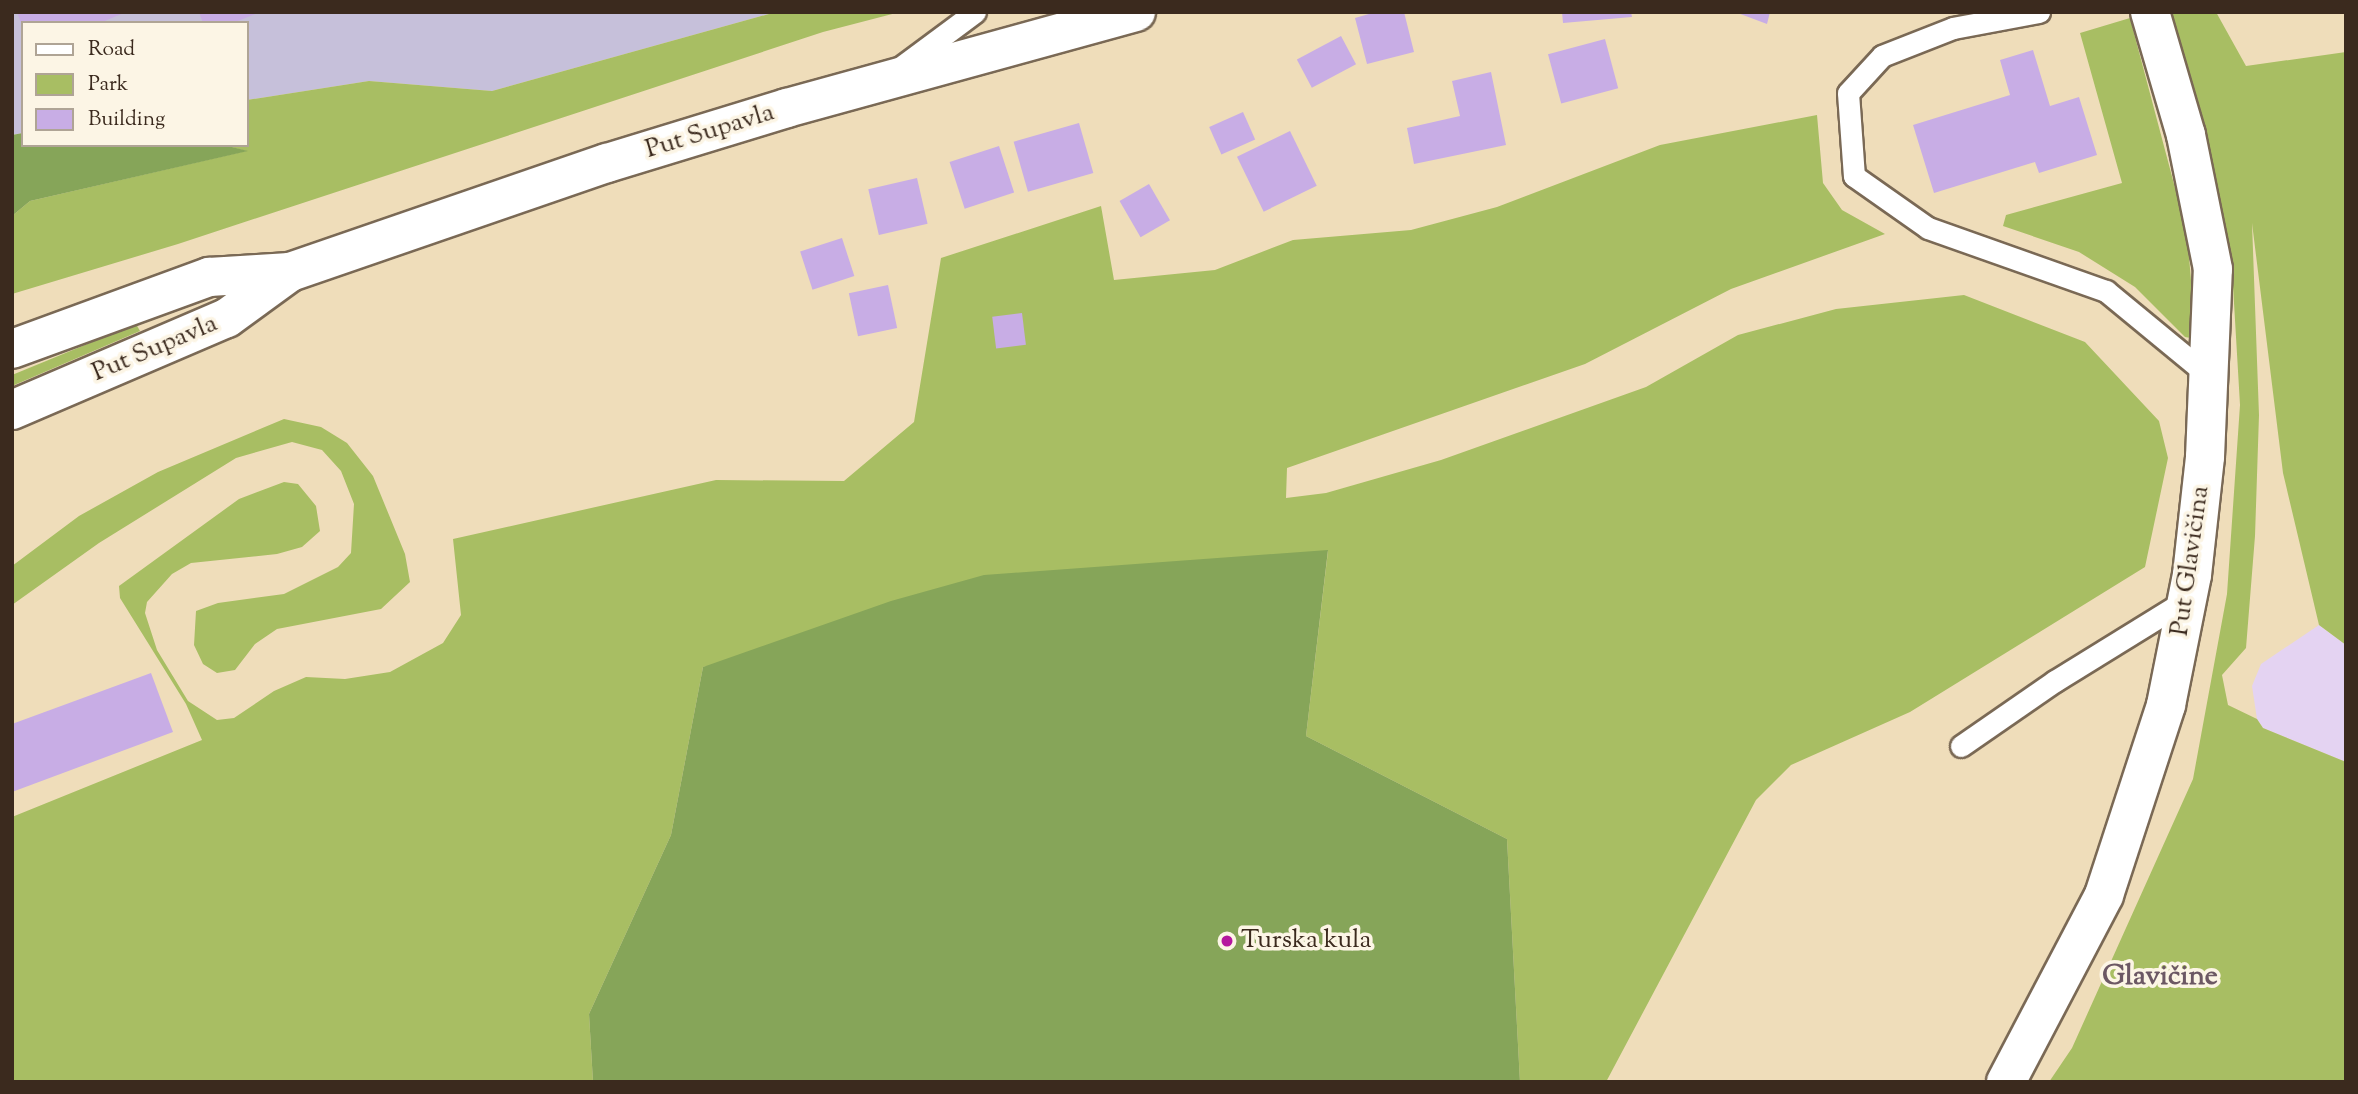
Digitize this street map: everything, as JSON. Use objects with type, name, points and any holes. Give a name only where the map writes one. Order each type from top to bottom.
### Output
[{"type":"street","name":"Put Supavla","points":[[12,349],[209,277],[290,272],[607,163],[880,82],[1136,12]]},
{"type":"street","name":"Put Glavičina","points":[[2006,1082],[2104,895],[2166,705],[2188,598],[2205,457],[2213,269],[2186,135],[2150,12]]},
{"type":"street","name":"Put Supavla","points":[[12,411],[227,318],[290,272]]},
{"type":"lane","points":[[880,82],[975,12]]},
{"type":"lane","points":[[2039,12],[1953,27],[1882,56],[1848,93],[1854,176],[1928,228],[2106,291],[2208,375]]},
{"type":"lane","points":[[1961,746],[2055,681],[2188,598]]},
{"type":"shaded area","points":[[12,12],[776,12],[492,91],[369,81],[248,100],[248,21],[21,21],[21,133],[12,135]]},
{"type":"shaded area","points":[[2319,625],[2346,645],[2346,762],[2263,728],[2257,719],[2252,686],[2261,664]]},
{"type":"green space","points":[[776,12],[900,12],[823,32],[178,244],[12,294],[12,216],[30,201],[246,151],[231,147],[248,147],[248,100],[369,81],[492,91]]},
{"type":"green space","points":[[2156,12],[2216,12],[2246,66],[2346,52],[2346,645],[2319,625],[2283,473],[2252,223],[2259,415],[2255,536],[2246,648],[2222,675],[2228,705],[2257,719],[2263,728],[2346,762],[2346,1082],[2049,1082],[2072,1048],[2193,779],[2227,594],[2240,405],[2233,286],[2214,183]]},
{"type":"green space","points":[[2130,18],[2187,233],[2196,339],[2185,337],[2135,287],[2079,252],[2003,226],[2006,215],[2122,183],[2080,33]]},
{"type":"green space","points":[[1817,115],[1823,183],[1842,210],[1885,234],[1731,289],[1585,364],[1287,468],[1286,498],[1326,493],[1441,460],[1646,387],[1738,335],[1836,309],[1964,295],[2085,342],[2159,421],[2168,458],[2145,567],[1910,712],[1791,765],[1756,800],[1606,1082],[1520,1082],[1507,839],[1306,736],[1328,551],[703,667],[671,835],[589,1014],[593,1082],[12,1082],[12,817],[202,740],[186,704],[120,598],[119,586],[239,499],[284,482],[298,484],[316,506],[320,531],[302,547],[277,554],[191,563],[172,574],[147,602],[145,613],[157,650],[188,701],[217,720],[234,718],[274,691],[306,677],[345,679],[390,672],[443,643],[461,615],[453,539],[716,480],[844,481],[914,422],[941,258],[1101,206],[1114,280],[1215,270],[1293,240],[1411,230],[1497,207],[1660,145]]},
{"type":"green space","points":[[21,133],[21,147],[232,147],[248,151],[30,201],[12,216],[12,135]]},
{"type":"green space","points":[[136,324],[140,331],[12,386],[12,375]]},
{"type":"green space","points":[[284,419],[321,427],[347,443],[373,476],[405,554],[410,582],[381,609],[277,629],[255,644],[235,670],[217,673],[203,664],[194,645],[196,611],[218,603],[284,594],[338,567],[351,553],[354,504],[341,471],[322,450],[292,442],[236,458],[99,543],[12,605],[12,566],[79,516],[158,472]]},
{"type":"green space","points":[[1328,550],[1306,736],[1507,839],[1520,1082],[593,1082],[589,1014],[671,835],[703,667],[891,601],[984,575]]},
{"type":"building","points":[[17,12],[126,12],[105,21],[21,23]]},
{"type":"building","points":[[199,12],[260,12],[238,21],[202,21]]},
{"type":"building","points":[[1376,12],[1404,12],[1414,52],[1367,64],[1355,18]]},
{"type":"building","points":[[1562,12],[1631,12],[1632,17],[1563,23]]},
{"type":"building","points":[[1735,12],[1770,12],[1767,24]]},
{"type":"building","points":[[1341,36],[1356,64],[1312,88],[1297,59]]},
{"type":"building","points":[[1605,39],[1618,88],[1561,104],[1548,54]]},
{"type":"building","points":[[2033,50],[2050,106],[2079,97],[2097,155],[2039,173],[2035,162],[1934,193],[1913,125],[2010,95],[2000,60]]},
{"type":"building","points":[[1491,72],[1506,145],[1414,164],[1407,128],[1460,116],[1452,81]]},
{"type":"building","points":[[1243,112],[1255,139],[1221,154],[1209,127]]},
{"type":"building","points":[[1079,123],[1093,173],[1028,192],[1014,142]]},
{"type":"building","points":[[1290,131],[1317,186],[1264,212],[1237,157]]},
{"type":"building","points":[[999,146],[1014,193],[965,209],[950,162]]},
{"type":"building","points":[[917,178],[928,224],[879,235],[868,189]]},
{"type":"building","points":[[1149,184],[1170,220],[1141,237],[1120,201]]},
{"type":"building","points":[[842,238],[854,276],[813,290],[800,252]]},
{"type":"building","points":[[888,285],[897,328],[858,336],[849,293]]},
{"type":"building","points":[[1022,313],[1026,345],[996,348],[992,317]]},
{"type":"building","points":[[151,673],[173,732],[12,792],[12,724]]},
{"type":"place","name":"Turska kula","points":[[1227,941]]},
{"type":"district","name":"Glavičine","points":[[2160,977]]}]
